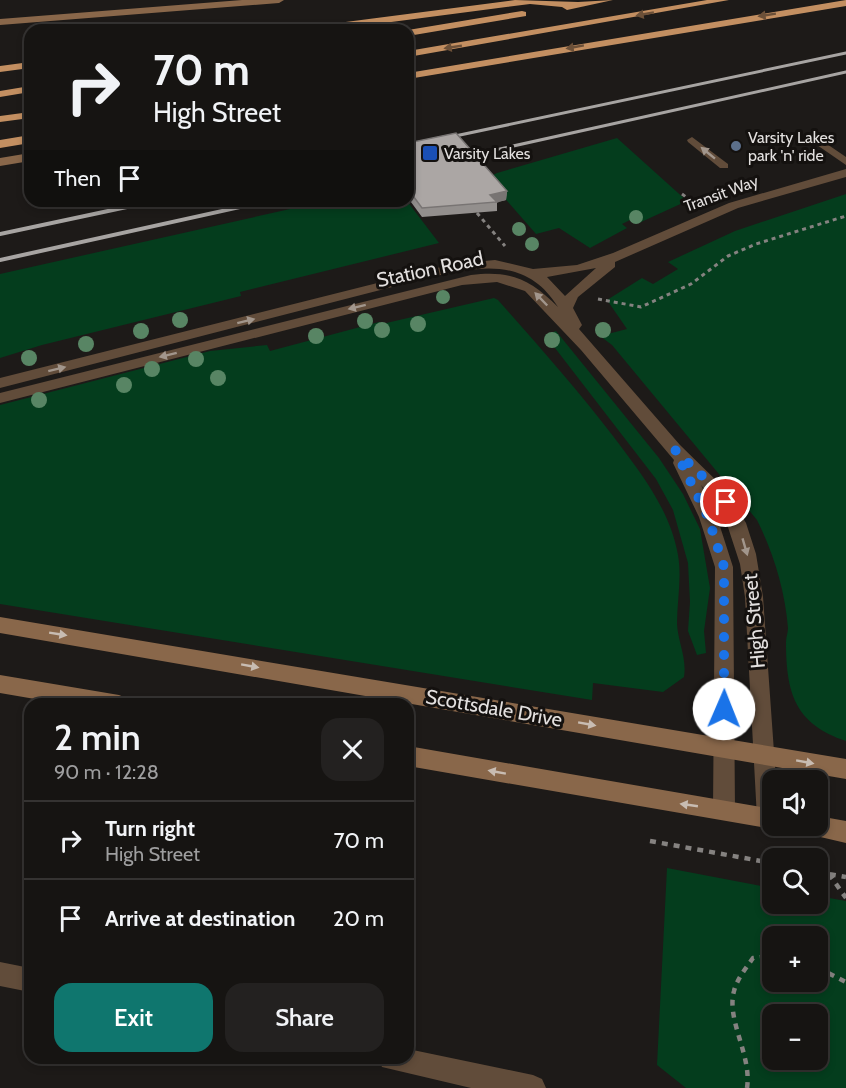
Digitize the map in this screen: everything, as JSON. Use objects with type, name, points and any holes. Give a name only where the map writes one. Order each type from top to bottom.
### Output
[{"type":"highway","points":[[414,32],[608,0]]},
{"type":"highway","points":[[414,53],[723,0]]},
{"type":"highway","points":[[353,24],[530,1],[578,5]]},
{"type":"highway","points":[[414,75],[846,3]]},
{"type":"highway","points":[[0,69],[24,66]]},
{"type":"highway","points":[[0,94],[24,90]]},
{"type":"highway","points":[[0,119],[24,116]]},
{"type":"highway","points":[[0,144],[24,140]]},
{"type":"main road","points":[[0,22],[279,0]]},
{"type":"main road","points":[[0,162],[24,158]]},
{"type":"main road","name":"Scottsdale Drive","points":[[0,625],[846,769]]},
{"type":"main road","points":[[0,684],[83,698]]},
{"type":"main road","points":[[414,757],[762,817]]},
{"type":"main road","points":[[828,829],[846,832]]},
{"type":"street","name":"Transit Way","points":[[566,308],[572,295],[613,261],[696,220],[728,208],[846,173]]},
{"type":"street","name":"Transit Way","points":[[532,273],[556,274],[613,261]]},
{"type":"street","name":"Station Road","points":[[0,383],[473,266],[510,266],[532,273],[548,283],[566,308],[583,340]]},
{"type":"street","name":"Station Road","points":[[0,398],[479,277],[500,277],[530,288],[583,340]]},
{"type":"street","name":"High Street","points":[[583,340],[675,450],[718,491],[733,513],[744,541],[754,597],[765,770]]},
{"type":"street","name":"High Street","points":[[675,450],[708,517],[724,567],[724,810]]},
{"type":"street","points":[[0,974],[24,979]]},
{"type":"street","points":[[414,1063],[533,1088]]},
{"type":"lane","points":[[692,140],[724,166]]},
{"type":"lane","points":[[821,143],[846,162]]},
{"type":"path","points":[[682,194],[693,202]]},
{"type":"path","points":[[477,213],[504,245]]},
{"type":"path","points":[[594,298],[641,307],[691,284],[728,256],[756,244],[846,216]]},
{"type":"path","points":[[650,841],[762,861]]},
{"type":"path","points":[[829,874],[846,877]]},
{"type":"path","points":[[829,874],[846,898]]},
{"type":"path","points":[[747,1088],[750,1078],[738,1034],[732,993],[753,958],[762,957]]},
{"type":"path","points":[[828,973],[846,982]]},
{"type":"green space","points":[[617,138],[687,201],[639,223],[632,219],[622,224],[627,228],[590,248],[559,228],[536,234],[487,178],[497,173]]},
{"type":"green space","points":[[846,194],[846,741],[815,726],[797,704],[788,677],[786,640],[788,628],[784,600],[769,546],[757,520],[612,345],[600,336],[627,329],[607,300],[642,278],[653,284],[678,269],[668,262],[735,231]]},
{"type":"green space","points":[[299,207],[412,207],[439,243],[240,292],[241,296],[42,345],[0,358],[0,274]]},
{"type":"green space","points":[[494,298],[557,367],[613,436],[653,492],[668,522],[678,555],[677,624],[685,670],[684,677],[663,692],[593,683],[592,700],[0,604],[0,405],[210,351],[267,345],[270,351],[379,322],[382,324]]},
{"type":"green space","points":[[556,331],[659,458],[683,494],[700,529],[710,588],[704,631],[706,653],[697,655],[688,631],[690,602],[688,563],[673,510],[656,479],[545,335]]},
{"type":"green space","points":[[667,868],[762,886],[762,914],[828,914],[828,898],[846,901],[846,1088],[686,1088],[657,1065]]},
{"type":"building","points":[[456,133],[507,191],[490,195],[497,202],[422,208],[414,197],[414,142]]},
{"type":"railway","points":[[414,145],[846,53]]},
{"type":"railway","points":[[459,158],[846,72]]},
{"type":"railway","points":[[0,234],[127,207]]},
{"type":"railway","points":[[0,260],[240,207]]},
{"type":"place","name":"Varsity Lakes park 'n' ride","points":[[736,146]]},
{"type":"place","name":"Varsity Lakes","points":[[430,153]]},
{"type":"route","points":[[724,709],[724,567],[708,517],[675,450],[718,491],[726,502]]}]
